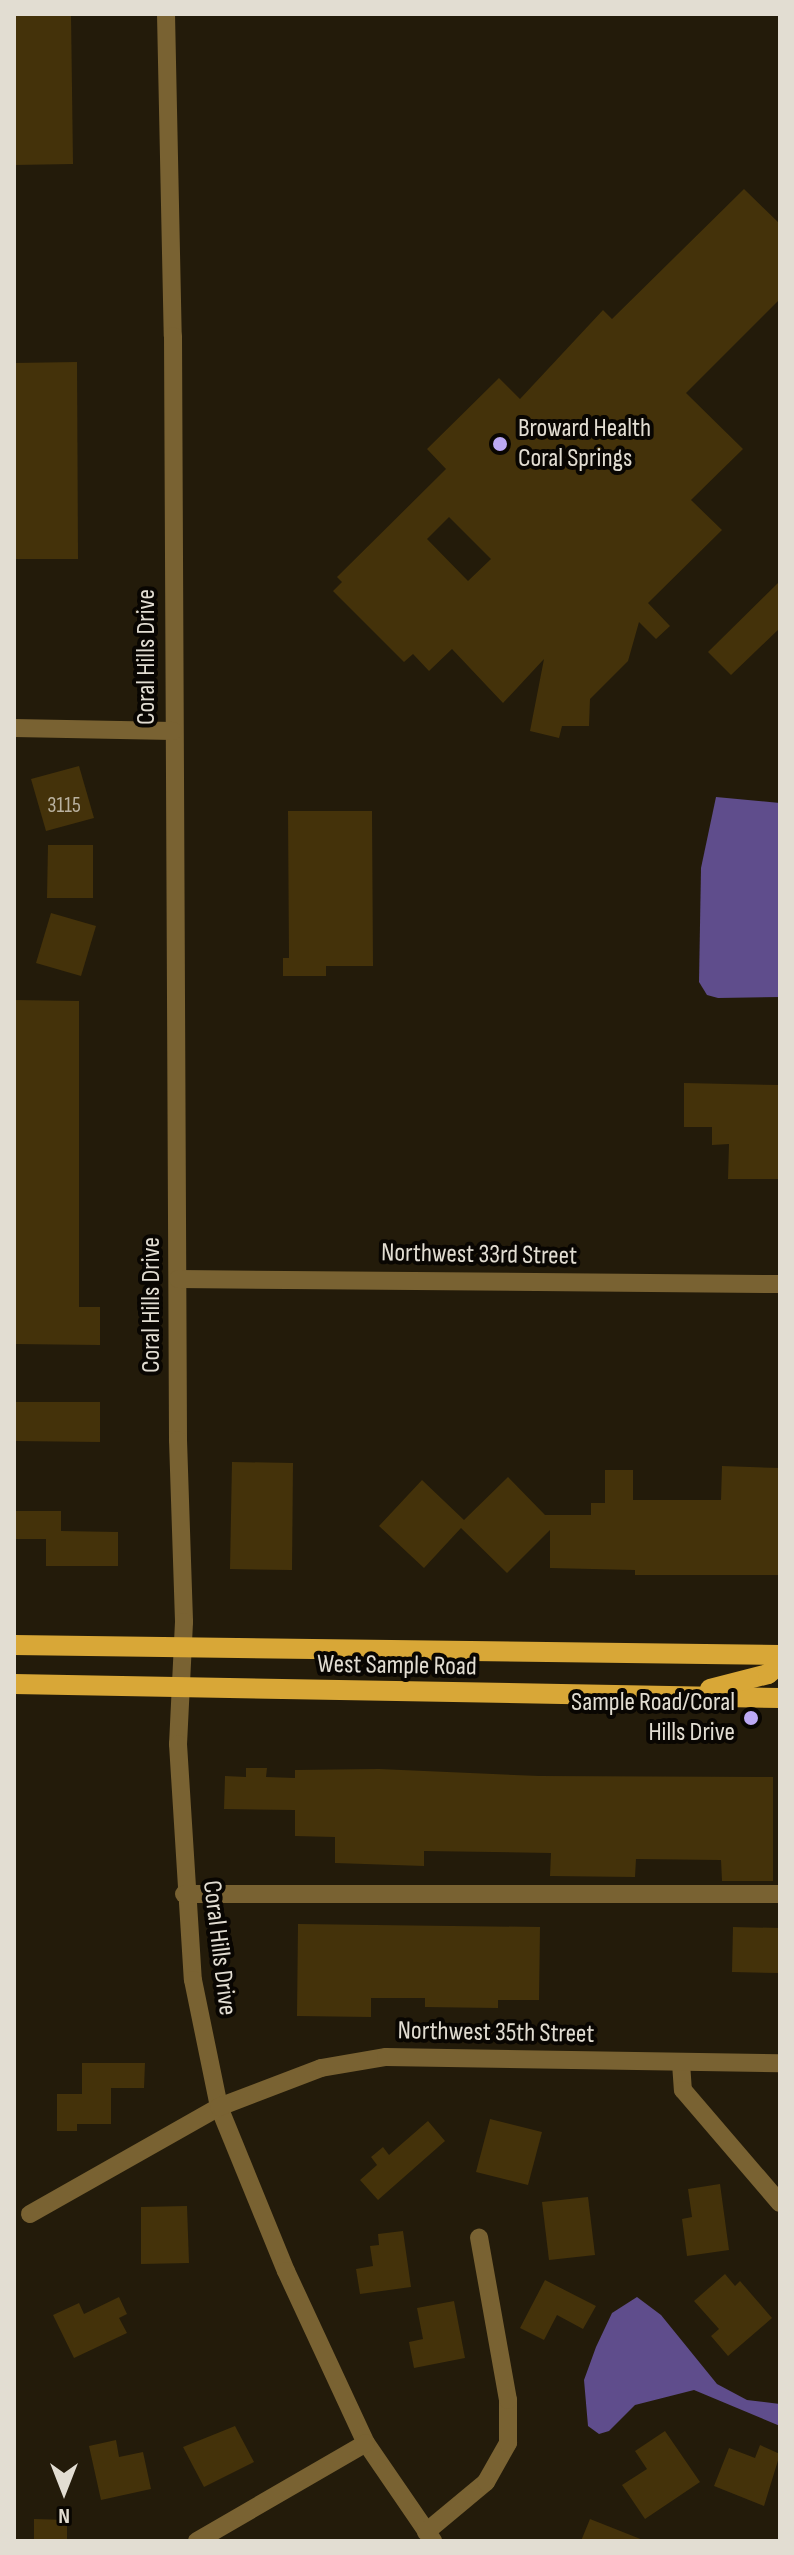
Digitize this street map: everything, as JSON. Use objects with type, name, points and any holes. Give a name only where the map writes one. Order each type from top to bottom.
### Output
[{"type":"main road","name":"West Sample Road","points":[[14,1645],[780,1655]]},
{"type":"main road","points":[[683,1696],[768,1674],[780,1664]]},
{"type":"main road","name":"West Sample Road","points":[[14,1684],[780,1698]]},
{"type":"street","name":"Coral Hills Drive","points":[[166,14],[184,1894],[193,1980],[219,2107],[286,2271],[366,2443],[429,2536]]},
{"type":"street","points":[[14,728],[173,731]]},
{"type":"street","name":"Northwest 33rd Street","points":[[178,1279],[780,1284]]},
{"type":"street","points":[[184,1894],[780,1894]]},
{"type":"street","name":"Northwest 35th Street","points":[[30,2214],[219,2107],[321,2068],[386,2057],[780,2063]]},
{"type":"street","points":[[681,2063],[683,2090],[780,2203]]},
{"type":"street","points":[[429,2536],[486,2482],[508,2443],[508,2400],[479,2238]]},
{"type":"street","points":[[197,2541],[366,2443]]},
{"type":"shaded area","points":[[716,797],[780,803],[780,997],[718,998],[707,995],[699,982],[701,868]]},
{"type":"shaded area","points":[[637,2297],[661,2315],[717,2384],[747,2400],[780,2404],[780,2426],[694,2390],[635,2405],[609,2431],[599,2434],[588,2426],[584,2380],[596,2347],[612,2313]]},
{"type":"building","points":[[14,14],[71,14],[73,164],[14,165]]},
{"type":"building","points":[[744,189],[780,224],[780,299],[686,393],[743,449],[691,500],[722,530],[648,603],[670,626],[656,639],[639,622],[628,661],[590,699],[589,726],[562,726],[559,738],[530,731],[544,659],[503,703],[452,649],[429,671],[413,654],[404,662],[333,591],[342,582],[337,577],[446,469],[427,449],[499,378],[520,399],[603,310],[612,319]],"holes":[[[449,517],[491,559],[468,581],[427,539]]]},
{"type":"building","points":[[77,362],[78,559],[14,559],[14,363]]},
{"type":"building","points":[[780,581],[780,628],[731,675],[708,652]]},
{"type":"building","points":[[79,766],[94,818],[46,831],[31,779]]},
{"type":"building","points":[[288,811],[372,811],[373,966],[326,966],[326,976],[283,976],[283,958],[289,958]]},
{"type":"building","points":[[48,845],[93,845],[93,898],[47,898]]},
{"type":"building","points":[[51,913],[96,926],[81,976],[36,963]]},
{"type":"building","points":[[14,1000],[79,1001],[79,1307],[100,1307],[100,1345],[14,1344]]},
{"type":"building","points":[[684,1083],[780,1085],[780,1179],[728,1179],[729,1144],[712,1145],[712,1127],[684,1127]]},
{"type":"building","points":[[14,1402],[100,1402],[100,1442],[14,1441]]},
{"type":"building","points":[[232,1462],[293,1463],[292,1570],[230,1569]]},
{"type":"building","points":[[722,1466],[780,1468],[780,1575],[635,1575],[635,1570],[550,1568],[550,1530],[507,1573],[461,1528],[424,1568],[379,1526],[422,1480],[464,1520],[508,1477],[545,1515],[591,1515],[591,1503],[605,1503],[605,1470],[633,1470],[633,1500],[721,1500]]},
{"type":"building","points":[[14,1511],[61,1511],[61,1531],[118,1532],[118,1566],[46,1566],[46,1539],[14,1539]]},
{"type":"building","points":[[246,1768],[267,1768],[266,1777],[295,1778],[295,1770],[379,1769],[539,1776],[773,1777],[773,1881],[722,1881],[721,1860],[636,1859],[635,1877],[550,1876],[551,1853],[424,1851],[424,1866],[335,1863],[335,1837],[295,1836],[295,1810],[224,1809],[225,1776],[246,1777]]},
{"type":"building","points":[[298,1924],[540,1927],[539,2000],[498,2000],[498,2008],[425,2007],[425,1998],[371,1998],[371,2017],[297,2016]]},
{"type":"building","points":[[733,1927],[780,1928],[780,1973],[732,1972]]},
{"type":"building","points":[[82,2063],[145,2063],[144,2088],[111,2088],[111,2124],[77,2124],[77,2131],[57,2131],[57,2094],[82,2094]]},
{"type":"building","points":[[490,2119],[542,2132],[528,2185],[476,2172]]},
{"type":"building","points":[[428,2121],[445,2141],[378,2200],[360,2180],[377,2165],[371,2157],[383,2147],[389,2155]]},
{"type":"building","points":[[720,2184],[729,2250],[687,2256],[682,2219],[692,2217],[688,2189]]},
{"type":"building","points":[[588,2197],[595,2255],[549,2260],[542,2202]]},
{"type":"building","points":[[187,2206],[189,2263],[141,2264],[141,2207]]},
{"type":"building","points":[[403,2231],[411,2287],[360,2294],[356,2269],[373,2266],[370,2246],[379,2245],[378,2234]]},
{"type":"building","points":[[725,2274],[735,2286],[740,2281],[772,2318],[728,2356],[711,2336],[719,2329],[694,2301]]},
{"type":"building","points":[[545,2280],[596,2306],[583,2329],[557,2315],[544,2340],[520,2328]]},
{"type":"building","points":[[119,2297],[127,2314],[119,2318],[127,2333],[74,2358],[53,2315],[79,2303],[84,2314]]},
{"type":"building","points":[[454,2301],[465,2358],[414,2368],[409,2342],[423,2339],[417,2308]]},
{"type":"building","points":[[235,2426],[254,2462],[204,2487],[183,2447]]},
{"type":"building","points":[[665,2431],[700,2482],[645,2519],[622,2485],[647,2469],[635,2451]]},
{"type":"building","points":[[116,2440],[119,2457],[143,2452],[151,2489],[101,2500],[89,2446]]},
{"type":"building","points":[[760,2445],[780,2454],[764,2506],[714,2486],[729,2448],[755,2458]]},
{"type":"building","points":[[34,2519],[67,2520],[67,2541],[34,2541]]},
{"type":"building","points":[[590,2519],[643,2540],[643,2541],[581,2541]]},
{"type":"place","name":"Broward Health Coral Springs","points":[[500,444]]},
{"type":"place","name":"Sample Road/Coral Hills Drive","points":[[751,1718]]}]
